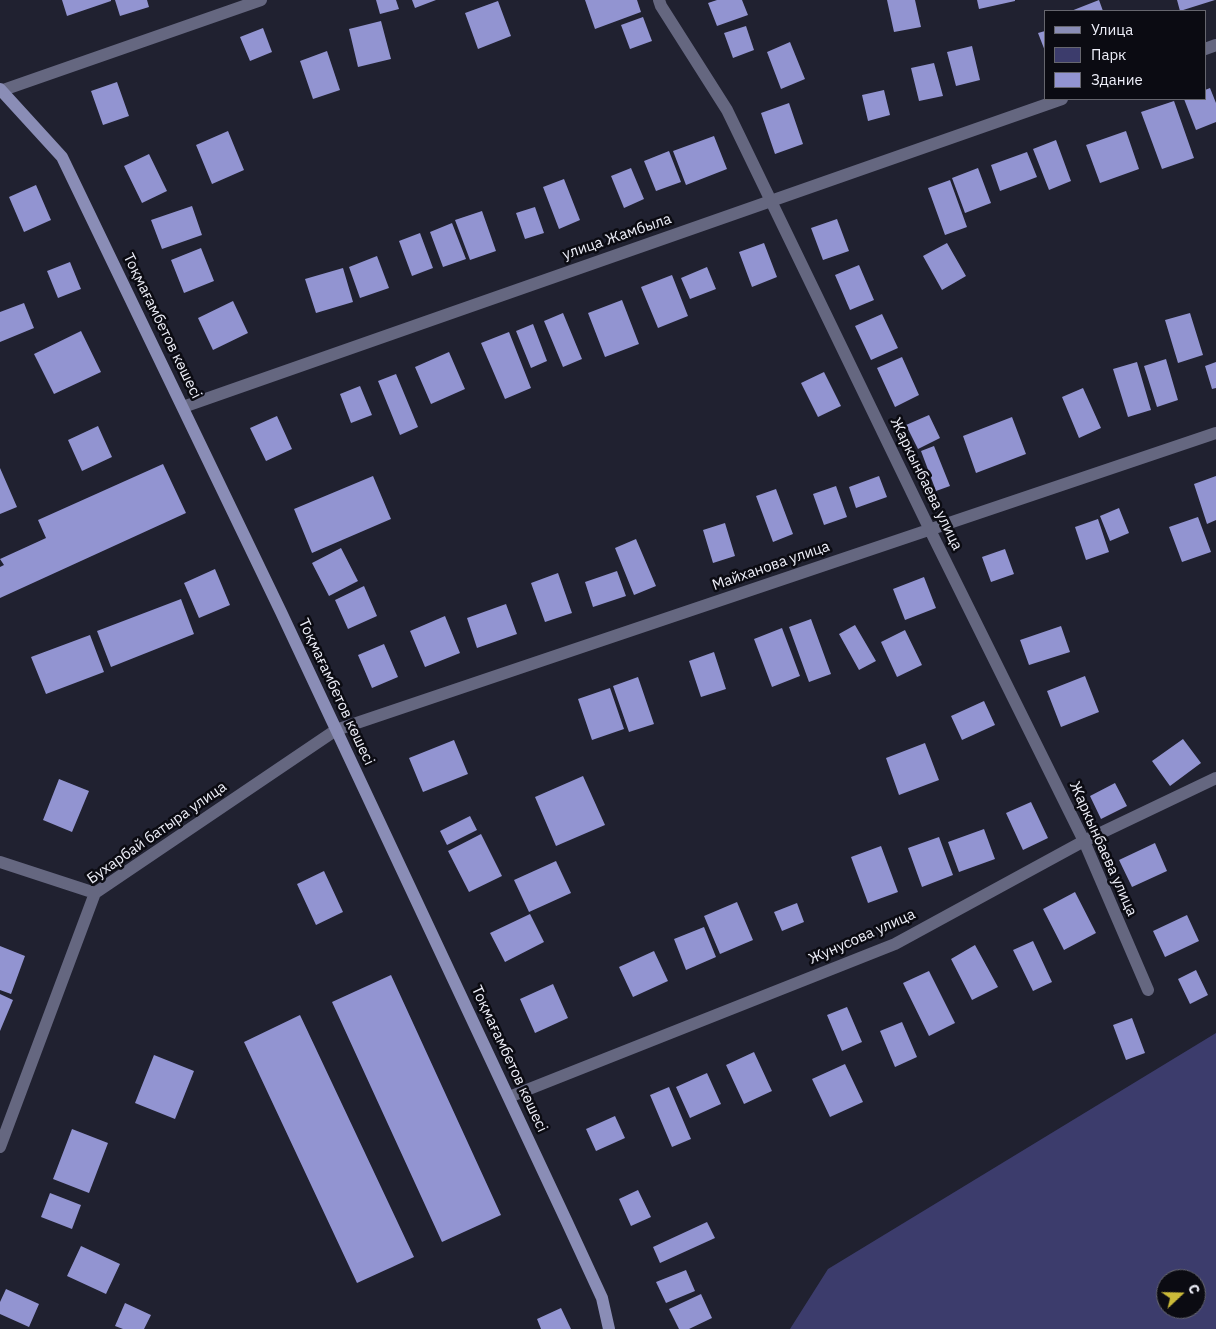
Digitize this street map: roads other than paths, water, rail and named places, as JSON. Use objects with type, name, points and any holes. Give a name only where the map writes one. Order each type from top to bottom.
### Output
[{"type":"street","points":[[0,91],[261,0]]},
{"type":"street","name":"Жаркынбаева улица","points":[[658,0],[727,110],[930,530],[1084,841],[1148,990]]},
{"type":"street","name":"Тоқмағамбетов көшесі","points":[[0,91],[62,156],[183,407],[509,1097],[602,1298],[609,1329]]},
{"type":"street","name":"улица Жамбыла","points":[[183,407],[1059,100]]},
{"type":"street","name":"Майханова улица","points":[[336,730],[1216,433]]},
{"type":"street","name":"Бухарбай батыра улица","points":[[0,1148],[95,893],[336,730]]},
{"type":"street","name":"Жунусова улица","points":[[509,1097],[896,944],[1084,841],[1216,778]]},
{"type":"street","points":[[0,862],[95,893]]}]
